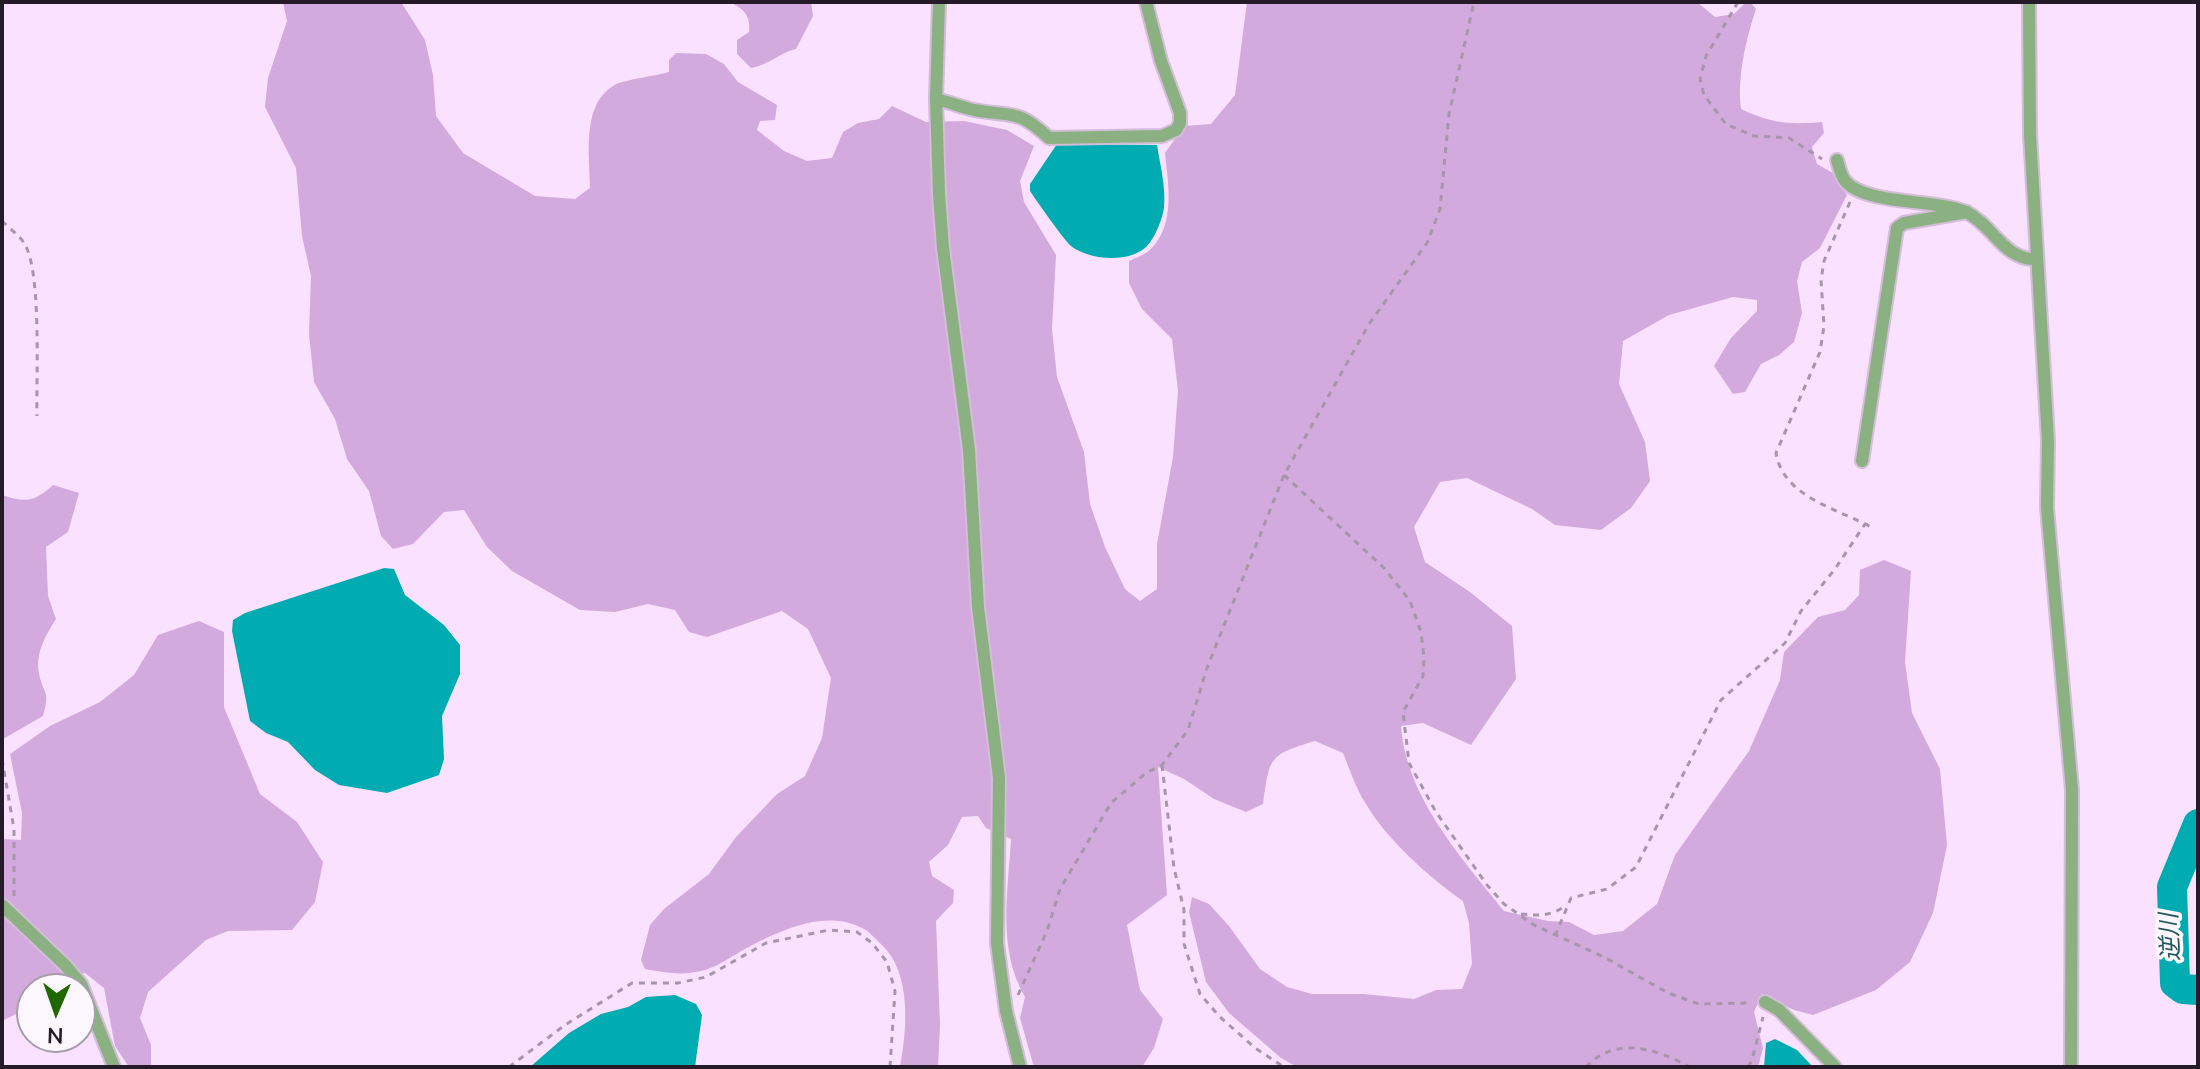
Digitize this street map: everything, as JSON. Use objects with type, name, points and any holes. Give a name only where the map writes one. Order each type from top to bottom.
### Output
[{"type":"street","points":[[939,2],[936,99],[943,248],[969,450],[978,607],[999,778],[997,943],[1006,1011],[1020,1067]]},
{"type":"street","points":[[936,99],[974,110],[1009,112],[1032,122],[1049,138],[1162,136],[1176,130],[1180,113],[1161,61],[1146,2]]},
{"type":"street","points":[[2029,2],[2030,135],[2048,441],[2047,508],[2072,790],[2071,1067]]},
{"type":"street","points":[[1837,160],[1846,183],[1856,189],[1967,212],[1985,225],[2009,251],[2027,260],[2035,259]]},
{"type":"street","points":[[1862,461],[1897,228],[1904,223],[1967,212]]},
{"type":"street","points":[[2,905],[81,984],[114,1067]]},
{"type":"street","points":[[1765,1002],[1779,1010],[1835,1067]]},
{"type":"path","points":[[1006,1011],[1016,1000],[1047,931],[1060,889],[1111,803],[1125,788],[1162,765],[1188,730],[1207,668],[1284,475],[1369,324],[1427,243],[1440,209],[1449,114],[1474,2]]},
{"type":"path","points":[[1738,2],[1706,56],[1700,79],[1704,95],[1726,124],[1754,136],[1789,138],[1824,159],[1837,160]]},
{"type":"path","points":[[1856,189],[1824,261],[1821,280],[1824,326],[1820,352],[1776,453],[1778,463],[1801,491],[1823,506],[1871,527]]},
{"type":"path","points":[[2,221],[24,241],[31,259],[35,284],[37,416]]},
{"type":"path","points":[[1284,475],[1384,568],[1410,601],[1421,632],[1424,657],[1423,676],[1403,712],[1409,763],[1436,812],[1487,885],[1517,914],[1668,993],[1699,1004],[1765,1002],[1761,1031],[1748,1067]]},
{"type":"path","points":[[1555,936],[1571,898],[1607,889],[1636,867],[1721,700],[1785,643],[1801,611],[1835,569],[1865,524]]},
{"type":"path","points":[[2,759],[14,829],[14,916]]},
{"type":"path","points":[[1162,765],[1174,868],[1184,910],[1184,944],[1200,994],[1255,1048],[1284,1067]]},
{"type":"path","points":[[1517,914],[1543,916],[1556,913],[1567,905]]},
{"type":"path","points":[[509,1067],[565,1025],[632,983],[678,983],[706,977],[766,943],[829,930],[857,932],[872,943],[887,962],[895,991],[890,1067]]},
{"type":"path","points":[[1586,1067],[1600,1055],[1618,1048],[1640,1048],[1667,1055],[1690,1067]]},
{"type":"shaded area","points":[[283,2],[401,2],[425,40],[433,75],[436,116],[463,153],[535,196],[575,199],[590,188],[590,132],[596,106],[603,95],[617,84],[669,72],[669,60],[676,53],[706,54],[724,64],[738,82],[777,105],[775,120],[760,121],[757,130],[784,151],[807,161],[832,158],[843,132],[858,123],[879,119],[892,106],[926,122],[964,121],[1007,130],[1034,146],[1020,181],[1024,202],[1056,255],[1052,329],[1057,377],[1084,452],[1090,504],[1105,547],[1125,589],[1140,601],[1157,589],[1157,544],[1173,457],[1178,391],[1172,339],[1142,309],[1129,283],[1129,261],[1151,249],[1164,227],[1168,203],[1165,153],[1184,126],[1211,124],[1235,95],[1247,2],[1697,2],[1715,17],[1734,14],[1750,2],[1756,9],[1743,58],[1741,109],[1780,122],[1822,122],[1824,133],[1812,147],[1817,164],[1833,173],[1847,195],[1820,248],[1802,262],[1797,281],[1802,313],[1794,342],[1779,355],[1761,364],[1745,392],[1733,394],[1714,366],[1731,338],[1757,311],[1757,300],[1733,297],[1669,315],[1623,341],[1619,384],[1645,442],[1650,481],[1631,508],[1601,530],[1555,525],[1532,509],[1467,478],[1440,482],[1414,527],[1425,562],[1470,592],[1512,626],[1516,679],[1471,745],[1423,723],[1401,726],[1405,752],[1413,777],[1438,825],[1504,911],[1548,921],[1569,922],[1594,935],[1623,931],[1657,904],[1675,855],[1749,751],[1780,680],[1784,652],[1818,617],[1845,610],[1859,595],[1860,570],[1884,560],[1911,571],[1905,662],[1912,713],[1940,769],[1947,845],[1933,913],[1910,962],[1876,990],[1813,1015],[1794,1010],[1762,994],[1754,1012],[1763,1048],[1758,1067],[1297,1067],[1281,1058],[1229,1013],[1206,982],[1189,912],[1192,897],[1209,904],[1260,969],[1287,987],[1312,994],[1364,994],[1414,999],[1436,990],[1462,989],[1472,964],[1469,923],[1463,901],[1423,869],[1385,831],[1362,798],[1343,753],[1315,741],[1288,750],[1274,760],[1267,776],[1263,804],[1246,812],[1214,799],[1184,779],[1158,767],[1167,895],[1127,925],[1140,990],[1163,1019],[1154,1048],[1142,1067],[1034,1067],[1020,1018],[1025,997],[1016,979],[1007,940],[1011,839],[986,828],[978,816],[962,817],[948,845],[929,862],[932,876],[954,890],[953,903],[936,921],[940,1025],[938,1067],[900,1067],[905,1003],[898,971],[882,945],[866,930],[849,923],[834,920],[802,924],[697,972],[645,969],[641,960],[650,925],[664,909],[709,874],[736,837],[777,794],[805,776],[822,738],[831,678],[808,629],[782,611],[707,637],[689,632],[675,610],[648,604],[615,612],[580,610],[512,571],[487,547],[464,510],[444,512],[413,544],[393,549],[381,536],[369,491],[347,459],[335,419],[314,382],[309,334],[311,276],[302,236],[296,168],[265,107],[268,78],[287,21]]},
{"type":"shaded area","points":[[730,2],[811,2],[813,16],[796,49],[751,68],[737,54],[737,40],[749,32],[748,17]]},
{"type":"shaded area","points":[[1057,144],[1157,145],[1164,207],[1158,228],[1147,246],[1130,256],[1109,258],[1079,251],[1067,242],[1030,191],[1030,184]]},
{"type":"shaded area","points":[[53,485],[79,493],[68,532],[46,547],[48,596],[56,619],[40,651],[38,666],[46,696],[45,707],[43,716],[3,739],[2,495],[29,499]]},
{"type":"shaded area","points":[[384,568],[394,569],[405,595],[444,625],[460,645],[460,674],[442,716],[444,759],[439,775],[387,793],[339,785],[315,770],[288,742],[266,733],[250,721],[232,631],[233,620],[245,613]]},
{"type":"shaded area","points":[[199,621],[224,632],[224,707],[260,794],[297,822],[323,862],[315,902],[292,930],[228,931],[206,940],[148,992],[140,1018],[151,1045],[151,1067],[129,1067],[115,1046],[104,988],[96,982],[96,973],[16,973],[16,1014],[2,1021],[2,839],[21,840],[22,813],[10,754],[50,726],[100,702],[134,675],[158,635]]},
{"type":"shaded area","points":[[675,995],[696,1004],[702,1015],[695,1067],[530,1067],[569,1033],[601,1014],[628,1007],[646,997]]},
{"type":"shaded area","points":[[1775,1039],[1797,1050],[1813,1067],[1764,1067],[1766,1043]]},
{"type":"waterway","name":"逆川","points":[[2198,824],[2172,887],[2175,983],[2183,989],[2198,990]]}]
